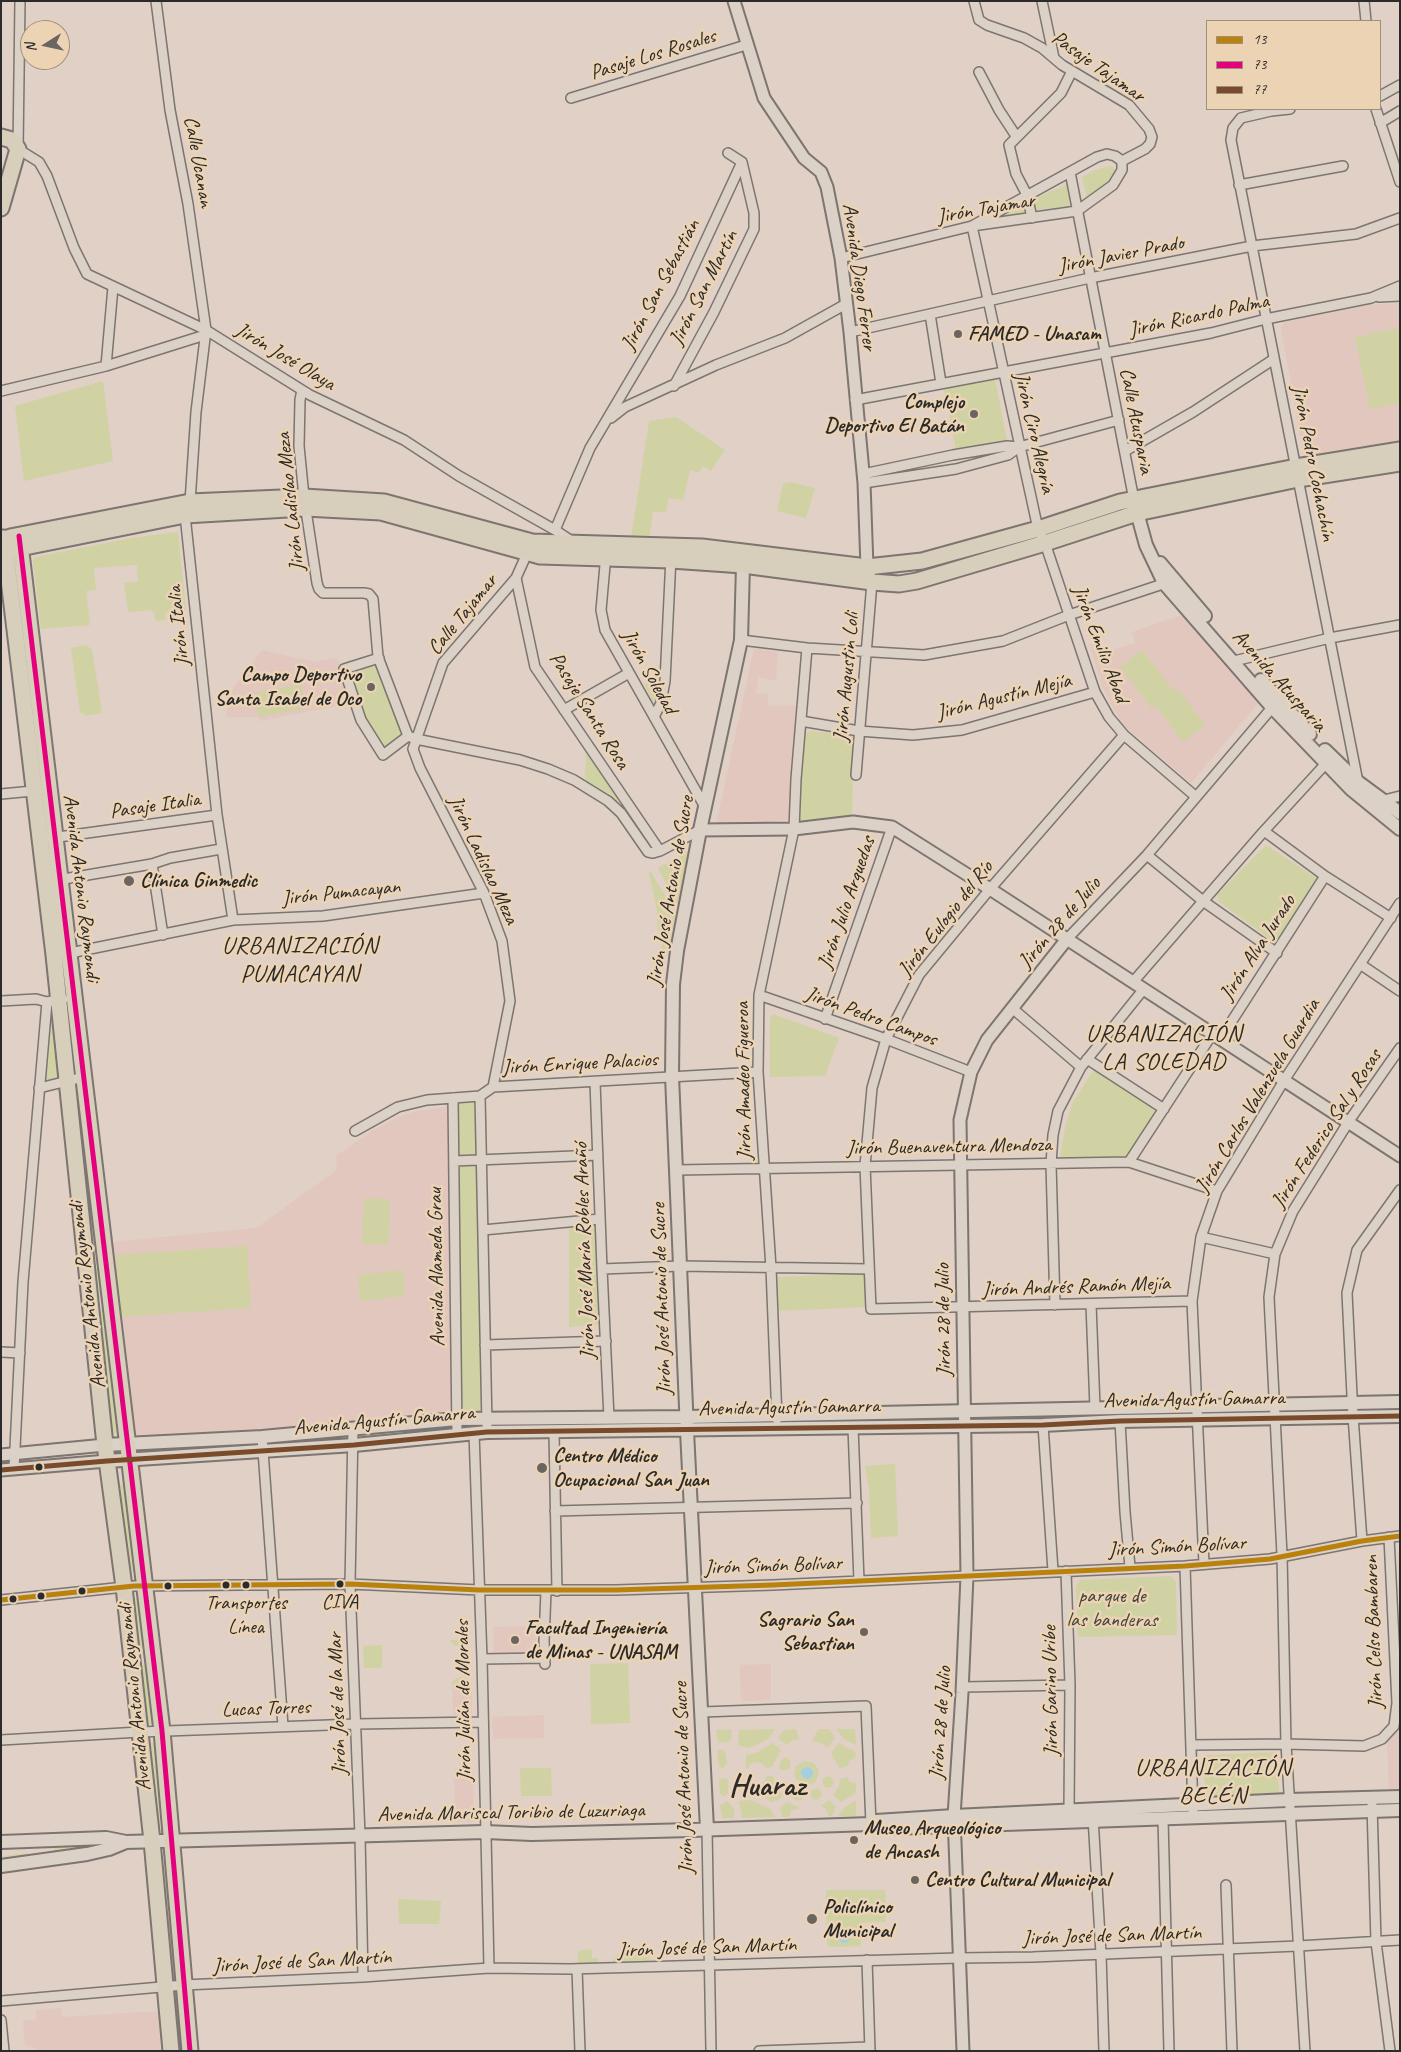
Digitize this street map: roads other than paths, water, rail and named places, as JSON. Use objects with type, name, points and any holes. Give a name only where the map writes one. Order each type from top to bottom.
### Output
[{"type":"main road","points":[[1,208],[10,142]]},
{"type":"main road","points":[[745,559],[872,582],[899,584],[917,581],[1045,544],[1135,506],[1400,450]]},
{"type":"main road","points":[[1297,473],[1400,463]]},
{"type":"main road","points":[[8,544],[188,508],[384,502],[411,515],[530,548],[671,552],[867,567],[922,561],[1038,530],[1120,502],[1135,506]]},
{"type":"main road","name":"Avenida Atusparia","points":[[1135,506],[1146,545],[1169,581],[1275,704],[1400,829]]},
{"type":"main road","name":"Avenida Antonio Raymondi","points":[[8,544],[33,791],[58,880],[61,954],[60,999],[67,1081],[105,1445],[124,1587],[152,1841],[171,2051]]},
{"type":"main road","name":"Avenida Antonio Raymondi","points":[[8,544],[61,954]]},
{"type":"main road","name":"Jirón José Antonio de Sucre","points":[[707,1829],[686,1417],[672,1076],[673,984],[677,951],[700,830],[741,640],[745,559]]},
{"type":"main road","name":"Avenida Atusparia","points":[[1378,805],[1400,813]]},
{"type":"main road","name":"Avenida Antonio Raymondi","points":[[60,999],[84,1077],[162,1731],[190,2051]]},
{"type":"main road","points":[[76,1172],[95,1170]]},
{"type":"main road","points":[[90,1306],[110,1303]]},
{"type":"main road","name":"Avenida Agustín Gamarra","points":[[1353,1410],[1400,1402]]},
{"type":"main road","name":"Avenida Agustín Gamarra","points":[[105,1445],[262,1437],[457,1420],[487,1426],[554,1433],[687,1430],[777,1421],[965,1410],[1095,1408],[1196,1413],[1353,1410],[1400,1416]]},
{"type":"main road","name":"Avenida Agustín Gamarra","points":[[107,1461],[354,1445],[474,1433],[487,1426],[609,1418],[686,1417],[853,1427],[1043,1425],[1120,1421],[1196,1413]]},
{"type":"main road","name":"Avenida Mariscal Toribio de Luzuriaga","points":[[126,1842],[485,1832],[532,1834],[871,1824],[876,1828],[1069,1810],[1093,1816],[1164,1819],[1193,1811],[1290,1814],[1372,1804],[1400,1797]]},
{"type":"main road","name":"Avenida Mariscal Toribio de Luzuriaga","points":[[954,1821],[1193,1811],[1289,1800],[1372,1804],[1400,1810]]},
{"type":"main road","points":[[1,1842],[106,1838],[126,1842]]},
{"type":"main road","points":[[1,1866],[87,1854],[109,1849],[126,1842]]},
{"type":"street","points":[[10,142],[20,1]]},
{"type":"street","name":"Calle Ucanan","points":[[156,1],[170,110],[188,204],[206,333]]},
{"type":"street","name":"Avenida Diego Ferrer","points":[[734,1],[746,45],[764,98],[804,158],[821,172],[827,188],[841,258],[850,332],[855,400],[864,478],[867,567],[872,582]]},
{"type":"street","name":"Pasaje Tajamar","points":[[974,1],[979,20],[987,25],[1024,38],[1042,48],[1072,71],[1129,105],[1149,129],[1152,137],[1150,144],[1145,149],[1122,165]]},
{"type":"street","points":[[1042,1],[1054,58]]},
{"type":"street","points":[[1364,1],[1366,20]]},
{"type":"street","name":"Pasaje Los Rosales","points":[[571,98],[746,45]]},
{"type":"street","points":[[1032,218],[1027,195],[1016,174],[1009,145],[1061,93],[1072,71]]},
{"type":"street","points":[[980,72],[999,110],[1016,136]]},
{"type":"street","points":[[1381,95],[1400,85]]},
{"type":"street","name":"Jirón Pedro Cochachín","points":[[1280,110],[1241,118],[1232,128],[1231,140],[1330,638],[1355,785]]},
{"type":"street","points":[[1376,110],[1400,182]]},
{"type":"street","points":[[1380,123],[1400,111]]},
{"type":"street","name":"Jirón José Olaya","points":[[10,142],[39,162],[74,248],[87,274],[206,333],[302,390],[404,440],[459,476],[555,530],[578,550]]},
{"type":"street","points":[[728,153],[742,162]]},
{"type":"street","points":[[972,226],[1106,154],[1115,156],[1122,165]]},
{"type":"street","name":"Jirón San Martín","points":[[674,386],[714,312],[754,229],[754,212],[742,162]]},
{"type":"street","name":"Jirón San Sebastián","points":[[606,421],[680,296],[742,162]]},
{"type":"street","name":"Jirón Tajamar","points":[[841,258],[972,226],[1077,211],[1113,184],[1122,165]]},
{"type":"street","points":[[1239,185],[1343,166]]},
{"type":"street","name":"Calle Atusparia","points":[[1070,172],[1135,506]]},
{"type":"street","name":"Jirón Javier Prado","points":[[850,332],[1090,278],[1252,246],[1356,234],[1400,218]]},
{"type":"street","name":"Jirón Ciro Alegría","points":[[972,226],[1038,530]]},
{"type":"street","name":"Jirón Ricardo Palma","points":[[855,400],[1211,333],[1371,298],[1400,286]]},
{"type":"street","points":[[106,366],[113,287]]},
{"type":"street","points":[[1371,298],[1400,296]]},
{"type":"street","points":[[555,530],[590,448],[606,421],[625,407],[716,365],[785,338],[846,304]]},
{"type":"street","points":[[930,314],[942,384]]},
{"type":"street","name":"Jirón José Olaya","points":[[1,391],[106,366],[206,333]]},
{"type":"street","name":"Jirón Italia","points":[[206,333],[196,412],[188,508],[216,815],[233,920]]},
{"type":"street","points":[[1125,451],[1194,412],[1274,358]]},
{"type":"street","name":"Jirón Ladislao Meza","points":[[302,390],[299,446],[304,503],[319,589],[323,592],[369,594],[374,606],[378,658],[412,738],[413,749],[420,768],[484,893],[502,941],[510,1001],[493,1087]]},
{"type":"street","points":[[864,478],[956,469],[1008,454],[1019,447],[1119,420]]},
{"type":"street","points":[[864,478],[953,455],[1007,446],[1019,447]]},
{"type":"street","name":"Jirón Emilio Abad","points":[[1038,530],[1045,544],[1095,692],[1109,717],[1124,735],[1196,796]]},
{"type":"street","name":"Calle Tajamar","points":[[412,738],[443,663],[516,578],[530,548]]},
{"type":"street","name":"Jirón Soledad","points":[[606,551],[601,610],[605,630],[705,807]]},
{"type":"street","points":[[654,717],[660,703],[665,682],[671,552]]},
{"type":"street","name":"Pasaje Santa Rosa","points":[[516,578],[535,667],[660,851]]},
{"type":"street","points":[[741,640],[867,653],[924,655],[1002,641],[1069,615],[1169,581]]},
{"type":"street","name":"Jirón Augustin Loli","points":[[856,775],[872,582]]},
{"type":"street","points":[[1238,660],[1330,638],[1400,625]]},
{"type":"street","name":"Jirón Amadeo Figueroa","points":[[777,1421],[771,1268],[758,1072],[759,995],[794,829],[808,648]]},
{"type":"street","points":[[378,658],[344,669],[362,720],[383,755],[412,738],[520,760],[574,780],[608,801],[620,813],[648,852],[653,853],[700,830],[794,829],[853,822],[892,827],[990,888],[1144,990],[1285,1079],[1400,1156]]},
{"type":"street","points":[[564,710],[629,673]]},
{"type":"street","name":"Jirón Agustín Mejía","points":[[801,721],[860,731],[913,736],[962,730],[1095,692]]},
{"type":"street","name":"Jirón 28 de Julio","points":[[963,2051],[954,1821],[967,1576],[960,1120],[971,1072],[987,1040],[1067,939],[1146,855],[1275,704]]},
{"type":"street","name":"Jirón Eulogio del Río","points":[[871,1309],[865,1166],[872,1088],[886,1039],[919,975],[990,888],[1124,735]]},
{"type":"street","points":[[1132,982],[1329,760]]},
{"type":"street","points":[[1,794],[33,791]]},
{"type":"street","points":[[1378,805],[1400,796]]},
{"type":"street","name":"Pasaje Italia","points":[[46,838],[216,815]]},
{"type":"street","name":"Jirón Julio Arguedas","points":[[825,1019],[892,827]]},
{"type":"street","points":[[1264,831],[1325,876],[1391,918]]},
{"type":"street","points":[[58,880],[152,864],[170,858],[221,849]]},
{"type":"street","points":[[1146,855],[1203,901],[1277,953]]},
{"type":"street","points":[[152,864],[163,935]]},
{"type":"street","name":"Jirón Alva Jurado","points":[[1129,1162],[1164,1109],[1277,953],[1325,876]]},
{"type":"street","name":"Jirón Pumacayan","points":[[61,954],[233,920],[323,916],[484,893]]},
{"type":"street","name":"Jirón Carlos Valenzuela Guardia","points":[[1204,1564],[1192,1301],[1202,1237],[1217,1192],[1285,1079],[1400,904]]},
{"type":"street","points":[[1360,964],[1400,991]]},
{"type":"street","points":[[1055,1306],[1051,1164],[1053,1135],[1058,1111],[1081,1067],[1144,990]]},
{"type":"street","name":"Jirón Pedro Campos","points":[[759,995],[886,1039],[971,1072]]},
{"type":"street","points":[[1,1001],[60,999],[39,1088],[23,1282],[14,1469]]},
{"type":"street","points":[[1012,1008],[1081,1067]]},
{"type":"street","name":"Jirón Federico Sal y Rosas","points":[[1305,2051],[1286,1744],[1282,1555],[1269,1297],[1275,1254],[1293,1211],[1349,1121],[1400,1048]]},
{"type":"street","points":[[1087,1059],[1164,1109]]},
{"type":"street","name":"Jirón Enrique Palacios","points":[[354,1131],[398,1108],[427,1100],[480,1096],[493,1087],[758,1072]]},
{"type":"street","points":[[39,1088],[84,1077]]},
{"type":"street","name":"Jirón José María Robles Arañó","points":[[595,1082],[609,1418]]},
{"type":"street","points":[[480,1096],[487,1426]]},
{"type":"street","name":"Avenida Alameda Grau","points":[[453,1098],[457,1435]]},
{"type":"street","points":[[454,1161],[598,1155]]},
{"type":"street","name":"Jirón Buenaventura Mendoza","points":[[677,1170],[1129,1162],[1217,1192]]},
{"type":"street","points":[[1362,1541],[1347,1293],[1357,1250],[1400,1190]]},
{"type":"street","points":[[483,1230],[600,1219]]},
{"type":"street","points":[[1202,1237],[1275,1254]]},
{"type":"street","points":[[602,1270],[681,1266],[869,1269]]},
{"type":"street","name":"Jirón Andrés Ramón Mejía","points":[[871,1309],[1055,1306],[1116,1302],[1192,1301]]},
{"type":"street","points":[[1091,1304],[1095,1408]]},
{"type":"street","points":[[485,1345],[606,1341]]},
{"type":"street","points":[[1,1352],[20,1353]]},
{"type":"street","points":[[1120,1421],[1130,1567]]},
{"type":"street","points":[[1043,1425],[1053,1571]]},
{"type":"street","points":[[853,1427],[859,1581]]},
{"type":"street","name":"Jirón José de la Mar","points":[[353,1428],[350,1584],[360,1836],[363,1977]]},
{"type":"street","name":"Jirón Julián de Morales","points":[[474,1433],[482,1660],[489,1968]]},
{"type":"street","points":[[554,1433],[557,1590]]},
{"type":"street","points":[[262,1437],[282,1726]]},
{"type":"street","name":"Avenida Agustín Gamarra","points":[[1,1455],[105,1445]]},
{"type":"street","name":"Avenida Agustín Gamarra","points":[[1,1470],[107,1461]]},
{"type":"street","points":[[555,1511],[856,1503]]},
{"type":"street","name":"Jirón Simón Bolívar","points":[[1,1600],[145,1586],[350,1584],[546,1591],[859,1581],[1130,1567],[1185,1566],[1270,1558],[1400,1536]]},
{"type":"street","name":"Jirón Celso Bambaren","points":[[1191,1745],[1286,1744],[1364,1746],[1382,1739],[1394,1726],[1397,1703],[1388,1537]]},
{"type":"street","points":[[1185,1566],[1193,1811]]},
{"type":"street","name":"Jirón Garino Uribe","points":[[1066,1571],[1070,1685],[1069,1810]]},
{"type":"street","points":[[482,1660],[545,1661],[546,1591]]},
{"type":"street","points":[[962,1687],[1070,1685]]},
{"type":"street","points":[[702,1712],[866,1706],[871,1824]]},
{"type":"street","name":"Lucas Torres","points":[[1,1740],[282,1726],[483,1722]]},
{"type":"street","points":[[1372,1804],[1376,1942],[1390,2051]]},
{"type":"street","points":[[1093,1816],[1101,1954],[1104,2051]]},
{"type":"street","points":[[1164,1819],[1169,2051]]},
{"type":"street","name":"Jirón José Antonio de Sucre","points":[[707,1829],[711,2051]]},
{"type":"street","points":[[1226,1885],[1232,2051]]},
{"type":"street","name":"Jirón José de San Martín","points":[[1,2001],[184,1984],[363,1977],[489,1968],[576,1969],[1033,1957],[1166,1950],[1229,1950],[1400,1940]]},
{"type":"street","points":[[759,2051],[870,2049],[867,1960]]},
{"type":"street","points":[[576,1969],[580,2051]]},
{"type":"street","points":[[1,2020],[4,2051]]},
{"type":"water","points":[[807,1767],[813,1773],[807,1779],[801,1773]]},
{"type":"water","points":[[844,1931],[850,1937],[844,1943],[838,1937]]},
{"type":"place","name":"FAMED - Unasam","points":[[958,334]]},
{"type":"place","name":"Complejo Deportivo El Batán","points":[[974,414]]},
{"type":"place","name":"Campo Deportivo Santa Isabel de Oco","points":[[371,687]]},
{"type":"place","name":"Clínica Ginmedic","points":[[129,881]]},
{"type":"place","name":"Centro Médico Ocupacional San Juan","points":[[542,1468]]},
{"type":"place","name":"CIVA","points":[[340,1584]]},
{"type":"place","name":"Transportes Línea","points":[[246,1585]]},
{"type":"place","name":"Sagrario San Sebastian","points":[[864,1632]]},
{"type":"place","name":"Facultad Ingeniería de Minas - UNASAM","points":[[515,1640]]},
{"type":"place","name":"Museo Arqueológico de Ancash","points":[[854,1840]]},
{"type":"place","name":"Centro Cultural Municipal","points":[[915,1880]]},
{"type":"place","name":"Policlínico Municipal","points":[[812,1919]]},
{"type":"district","name":"URBANIZACIÓN PUMACAYAN","points":[[300,961]]},
{"type":"district","name":"URBANIZACIÓN LA SOLEDAD","points":[[1164,1049]]},
{"type":"district","name":"URBANIZACIÓN BELÉN","points":[[1213,1783]]},
{"type":"district","name":"Huaraz","points":[[767,1787]]},
{"type":"park label","name":"parque de las banderas","points":[[1112,1608]]}]
